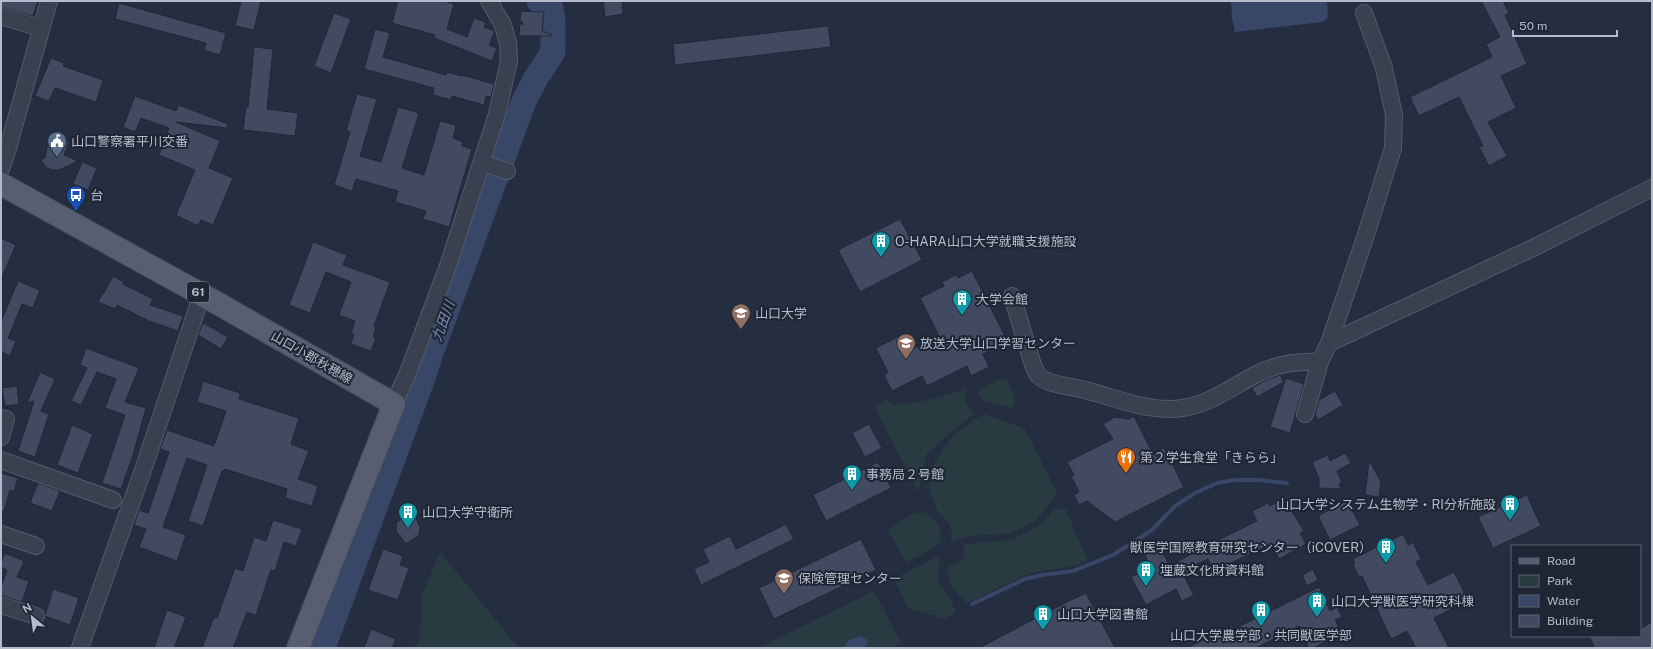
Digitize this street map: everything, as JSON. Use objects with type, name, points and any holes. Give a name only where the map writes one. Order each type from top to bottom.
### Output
[{"type":"main road","name":"山口小郡秋穂線","points":[[1,184],[202,294],[394,404]]},
{"type":"main road","points":[[298,648],[394,404]]},
{"type":"street","points":[[1,169],[40,28],[49,1]]},
{"type":"street","points":[[394,404],[409,370],[445,273],[497,114],[509,60],[508,43],[503,25],[489,1]]},
{"type":"street","points":[[1305,414],[1320,362],[1329,343],[1365,238],[1393,148],[1394,115],[1384,68],[1364,13]]},
{"type":"street","points":[[1,16],[40,28]]},
{"type":"street","points":[[482,163],[507,170]]},
{"type":"street","points":[[1329,343],[1535,247],[1652,188]]},
{"type":"street","points":[[80,648],[142,473],[202,294]]},
{"type":"street","points":[[1012,296],[1033,366],[1038,375],[1046,381],[1085,390],[1137,405],[1156,409],[1184,408],[1206,401],[1256,374],[1279,365],[1305,361],[1320,362]]},
{"type":"street","points":[[1,418],[6,420],[1,437]]},
{"type":"street","points":[[1,460],[113,500]]},
{"type":"street","points":[[1,534],[36,546]]},
{"type":"street","points":[[1,605],[36,616]]},
{"type":"green space","points":[[1001,379],[1007,380],[1014,394],[1015,400],[1012,408],[983,400],[979,396],[979,390]]},
{"type":"green space","points":[[966,389],[965,400],[969,408],[975,413],[954,429],[926,455],[918,493],[875,408],[886,399],[893,404],[908,404],[940,397]]},
{"type":"green space","points":[[985,414],[1025,429],[1057,493],[1037,520],[1009,534],[974,535],[951,541],[950,526],[938,512],[932,500],[929,486],[931,473],[936,460],[953,437],[974,419]]},
{"type":"green space","points":[[1065,508],[1088,561],[1077,565],[1030,573],[967,603],[958,595],[952,587],[948,572],[949,566],[965,557],[963,544],[1012,540],[1039,526],[1055,509]]},
{"type":"green space","points":[[926,512],[938,525],[941,543],[906,563],[888,530],[912,514]]},
{"type":"green space","points":[[440,552],[519,648],[415,648],[420,636],[422,595]]},
{"type":"green space","points":[[936,557],[940,559],[938,582],[950,599],[956,612],[944,619],[908,608],[894,579]]},
{"type":"green space","points":[[874,591],[901,643],[892,648],[758,648]]},
{"type":"water","points":[[1231,1],[1327,1],[1328,17],[1323,22],[1235,32]]},
{"type":"water","points":[[861,636],[868,642],[866,648],[843,648],[849,640]]},
{"type":"building","points":[[1,1],[38,1],[33,16],[1,7]]},
{"type":"building","points":[[241,1],[261,1],[254,30],[235,26]]},
{"type":"building","points":[[398,1],[444,1],[454,4],[447,29],[467,37],[474,18],[486,22],[484,27],[495,31],[489,45],[497,48],[492,61],[434,38],[435,35],[392,23]]},
{"type":"building","points":[[603,1],[622,1],[623,14],[605,17]]},
{"type":"building","points":[[1481,1],[1503,1],[1509,13],[1505,15],[1527,64],[1501,76],[1516,108],[1488,122],[1507,156],[1489,166],[1479,147],[1483,146],[1459,97],[1419,116],[1410,97],[1492,57],[1486,44],[1500,37]]},
{"type":"building","points":[[119,3],[226,33],[220,55],[204,50],[206,43],[115,19]]},
{"type":"building","points":[[521,11],[544,12],[542,31],[551,34],[551,36],[519,36],[520,23],[524,25],[520,20]]},
{"type":"building","points":[[334,13],[351,19],[331,73],[314,66]]},
{"type":"building","points":[[828,26],[831,47],[675,65],[673,44]]},
{"type":"building","points":[[375,29],[390,33],[383,57],[446,75],[447,72],[494,84],[491,97],[486,96],[484,105],[452,96],[451,100],[433,95],[434,88],[364,69]]},
{"type":"building","points":[[254,47],[273,49],[267,109],[298,113],[295,136],[243,130],[246,107],[248,107]]},
{"type":"building","points":[[51,58],[64,63],[63,66],[103,80],[96,102],[55,88],[49,101],[35,96]]},
{"type":"building","points":[[357,94],[377,99],[360,156],[381,162],[398,107],[419,113],[402,168],[424,175],[440,121],[456,125],[453,138],[463,142],[462,146],[472,149],[449,227],[423,219],[426,211],[395,202],[398,191],[356,179],[352,191],[334,185],[350,132],[346,131]]},
{"type":"building","points":[[135,96],[176,111],[179,105],[228,124],[227,128],[176,122],[220,141],[209,168],[233,178],[213,225],[201,220],[198,226],[176,215],[195,170],[159,155],[169,128],[141,118],[135,132],[123,127]]},
{"type":"building","points":[[49,137],[69,142],[64,155],[78,161],[59,170],[47,168],[41,160],[45,158]]},
{"type":"building","points":[[82,162],[97,168],[88,190],[73,184]]},
{"type":"building","name":"O-HARA山口大学就職支援施設","points":[[900,219],[922,260],[860,292],[838,250]]},
{"type":"building","points":[[1,238],[16,245],[1,279]]},
{"type":"building","points":[[313,242],[347,255],[343,265],[390,282],[374,326],[376,327],[373,337],[376,338],[371,351],[351,344],[354,334],[351,333],[355,321],[339,315],[351,282],[326,272],[310,313],[289,305]]},
{"type":"building","name":"大学会館","points":[[972,271],[1008,342],[983,354],[989,367],[971,376],[967,366],[927,386],[922,376],[892,391],[884,375],[888,373],[876,348],[905,333],[913,349],[939,336],[920,298],[944,286],[942,282],[956,275],[958,278]]},
{"type":"building","points":[[113,276],[124,282],[123,284],[153,299],[150,305],[183,316],[178,331],[149,321],[117,305],[115,309],[98,302]]},
{"type":"building","points":[[18,281],[40,290],[33,308],[22,304],[8,338],[16,341],[10,356],[2,352],[1,354],[1,322]]},
{"type":"building","points":[[203,323],[228,337],[221,349],[198,335]]},
{"type":"building","points":[[86,348],[139,368],[125,402],[146,408],[133,455],[121,489],[102,483],[125,415],[105,408],[116,379],[97,372],[81,405],[71,401],[87,368],[80,365]]},
{"type":"building","points":[[40,372],[55,379],[41,411],[49,414],[35,457],[18,451],[34,401],[27,403]]},
{"type":"building","points":[[1280,375],[1284,382],[1257,397],[1252,388],[1266,380]]},
{"type":"building","points":[[1286,378],[1304,384],[1290,433],[1270,427]]},
{"type":"building","points":[[203,381],[240,393],[239,399],[299,418],[291,444],[309,451],[298,479],[318,486],[312,506],[285,498],[287,489],[225,469],[222,471],[203,526],[188,521],[207,465],[187,458],[163,527],[186,535],[177,561],[139,547],[146,529],[134,525],[139,510],[148,513],[169,452],[160,449],[167,430],[214,446],[226,411],[197,402]]},
{"type":"building","points":[[17,386],[19,404],[5,406],[2,388]]},
{"type":"building","points":[[1335,391],[1343,405],[1318,420],[1315,414],[1319,400]]},
{"type":"building","name":"第２学生食堂「きらら」","points":[[1134,416],[1153,454],[1164,448],[1184,487],[1115,522],[1087,501],[1079,505],[1074,495],[1079,492],[1071,476],[1074,475],[1067,462],[1113,439],[1103,424],[1115,417],[1129,419]]},
{"type":"building","points":[[869,424],[882,448],[865,457],[852,433]]},
{"type":"building","points":[[72,425],[93,434],[78,473],[57,465]]},
{"type":"building","points":[[1345,453],[1351,463],[1337,471],[1342,483],[1339,484],[1341,489],[1319,488],[1319,479],[1312,462],[1328,455],[1330,461]]},
{"type":"building","points":[[1369,460],[1381,482],[1379,497],[1365,495]]},
{"type":"building","name":"事務局２号館","points":[[878,462],[891,488],[826,521],[813,495]]},
{"type":"building","points":[[1,473],[18,478],[14,492],[10,490],[4,511],[1,511]]},
{"type":"building","points":[[38,483],[60,491],[52,511],[30,503]]},
{"type":"building","name":"山口大学システム生物学・RI分析施設","points":[[1527,495],[1541,526],[1493,548],[1478,517]]},
{"type":"building","points":[[1284,498],[1304,531],[1300,533],[1306,544],[1279,559],[1271,544],[1214,571],[1208,559],[1187,569],[1189,573],[1184,576],[1194,595],[1182,601],[1176,589],[1146,605],[1131,577],[1151,567],[1142,550],[1157,542],[1170,566],[1196,551],[1257,521],[1252,511],[1268,503],[1270,506]]},
{"type":"building","points":[[1344,502],[1348,502],[1360,525],[1330,540],[1318,516]]},
{"type":"building","name":"山口大学守衛所","points":[[406,516],[415,517],[420,527],[419,535],[406,544],[396,531],[397,522]]},
{"type":"building","points":[[273,520],[302,529],[296,546],[284,542],[275,571],[271,570],[256,615],[247,612],[233,648],[202,648],[214,617],[217,618],[235,568],[243,571],[254,537],[266,541]]},
{"type":"building","points":[[786,524],[794,539],[701,585],[694,569],[709,562],[703,549],[730,536],[736,549]]},
{"type":"building","points":[[1403,534],[1408,545],[1413,542],[1421,559],[1416,562],[1428,585],[1454,572],[1468,600],[1434,618],[1449,648],[1416,648],[1407,631],[1391,639],[1362,576],[1359,577],[1353,565],[1355,564],[1353,559]]},
{"type":"building","points":[[861,539],[876,570],[774,619],[759,588]]},
{"type":"building","points":[[383,549],[403,556],[400,565],[409,568],[398,600],[368,590]]},
{"type":"building","points":[[5,553],[24,561],[17,577],[29,581],[22,602],[1,595],[1,587],[7,570],[1,567],[1,562]]},
{"type":"building","points":[[1313,569],[1318,580],[1307,586],[1302,575]]},
{"type":"building","points":[[1319,587],[1330,611],[1337,607],[1342,617],[1335,620],[1342,634],[1313,648],[1309,648],[1299,626],[1256,648],[1187,648],[1232,625],[1234,629]]},
{"type":"building","points":[[53,589],[79,598],[70,625],[45,616]]},
{"type":"building","name":"山口大学図書館","points":[[1086,593],[1115,648],[979,648],[1063,604]]},
{"type":"building","points":[[167,610],[186,617],[174,648],[154,648]]},
{"type":"building","points":[[1652,622],[1652,648],[1595,648],[1590,637],[1641,637],[1641,628]]},
{"type":"building","points":[[371,629],[396,639],[392,648],[364,648]]},
{"type":"waterway","name":"九田川","points":[[323,648],[524,101],[536,78],[553,52],[553,22],[551,8],[539,1]]},
{"type":"waterway","points":[[972,604],[1025,579],[1073,571],[1113,555],[1152,530],[1175,506],[1195,493],[1217,483],[1234,480],[1259,480],[1287,483]]},
{"type":"place","name":"山口警察署平川交番","points":[[57,158]]},
{"type":"place","name":"台","points":[[76,212]]},
{"type":"place","name":"O-HARA山口大学就職支援施設","points":[[881,258]]},
{"type":"place","name":"大学会館","points":[[962,316]]},
{"type":"place","name":"山口大学","points":[[741,330]]},
{"type":"place","name":"放送大学山口学習センター","points":[[906,360]]},
{"type":"place","name":"第２学生食堂「きらら」","points":[[1126,474]]},
{"type":"place","name":"事務局２号館","points":[[852,491]]},
{"type":"place","name":"山口大学システム生物学・RI分析施設","points":[[1510,521]]},
{"type":"place","name":"山口大学守衛所","points":[[408,529]]},
{"type":"place","name":"獣医学国際教育研究センター（iCOVER）","points":[[1386,564]]},
{"type":"place","name":"埋蔵文化財資料館","points":[[1146,587]]},
{"type":"place","name":"保険管理センター","points":[[784,595]]},
{"type":"place","name":"山口大学獣医学研究科棟","points":[[1317,618]]},
{"type":"place","name":"山口大学農学部・共同獣医学部","points":[[1261,627]]},
{"type":"place","name":"山口大学図書館","points":[[1043,631]]}]
